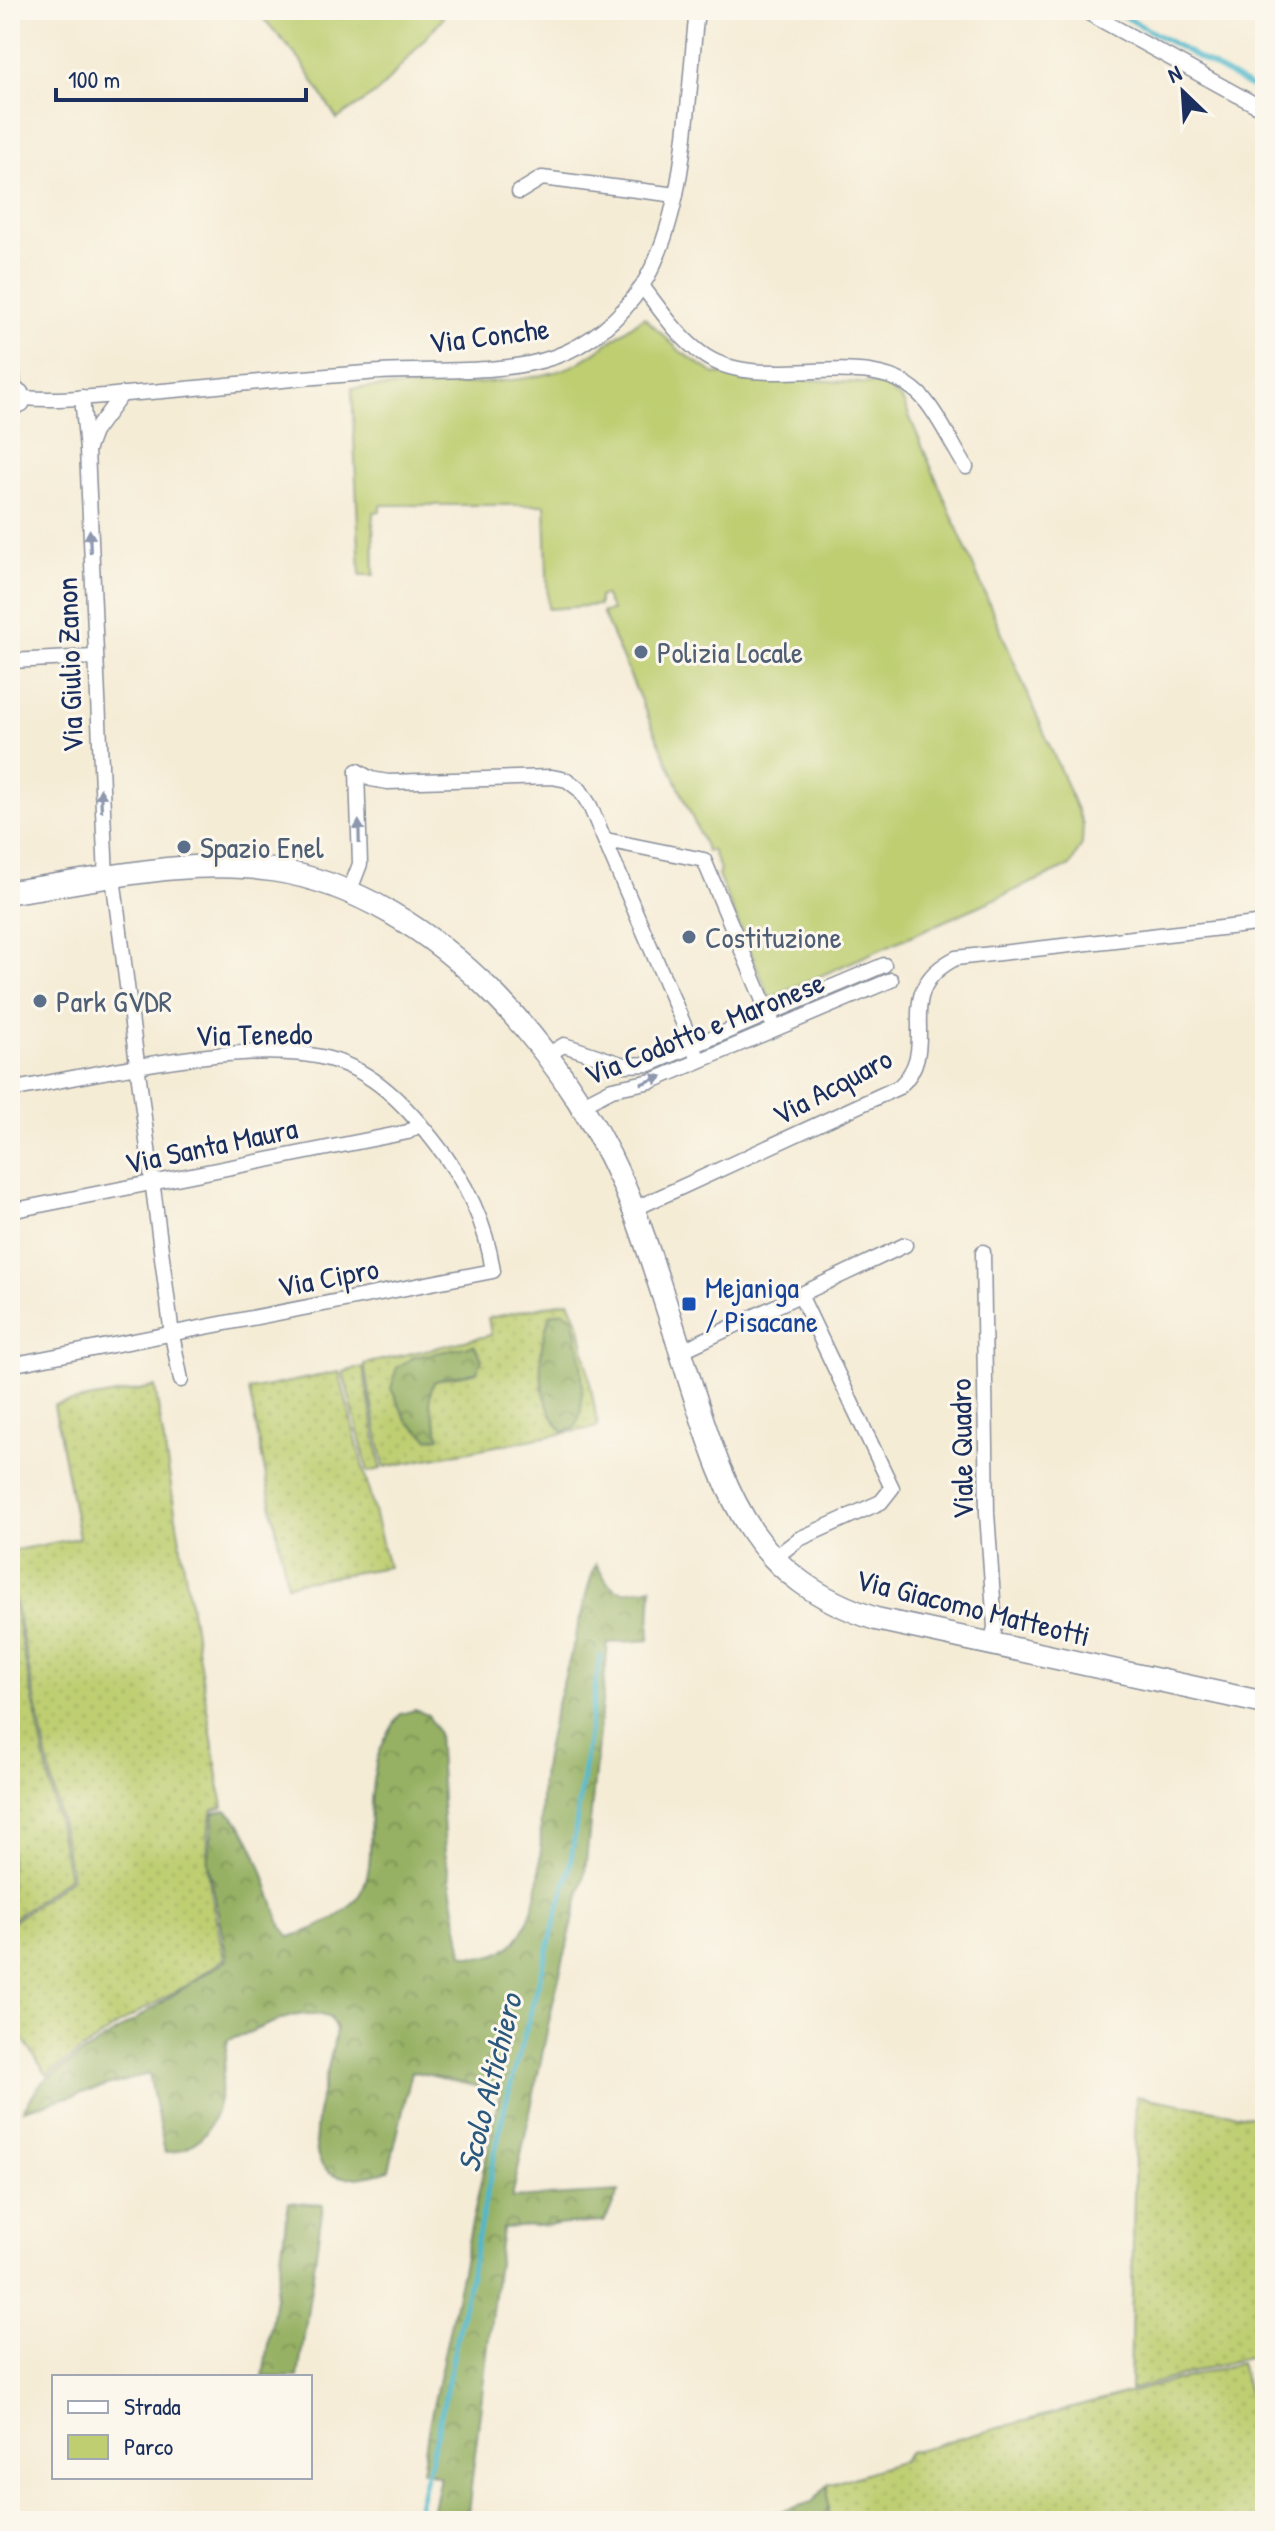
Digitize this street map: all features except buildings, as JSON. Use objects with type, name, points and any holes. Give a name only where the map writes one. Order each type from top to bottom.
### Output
[{"type":"main road","name":"Via Giacomo Matteotti","points":[[10,892],[203,867],[245,867],[292,873],[350,890],[408,923],[459,961],[493,993],[545,1056],[579,1106],[634,1209],[721,1473],[745,1521],[773,1559],[799,1582],[845,1609],[991,1645],[1265,1703]]},
{"type":"street","name":"Via Conche","points":[[16,392],[82,397],[122,394],[536,362],[569,350],[615,320],[642,286],[665,242],[676,195],[697,10]]},
{"type":"street","points":[[1083,10],[1265,110]]},
{"type":"street","points":[[519,192],[542,178],[676,195]]},
{"type":"street","points":[[642,286],[669,321],[703,355],[739,370],[868,372],[901,383],[923,398],[966,467]]},
{"type":"street","points":[[10,346],[20,407],[10,409]]},
{"type":"street","points":[[87,450],[94,432],[122,394]]},
{"type":"street","name":"Via Giulio Zanon","points":[[82,397],[87,450],[94,657],[110,878],[139,1066]]},
{"type":"street","points":[[10,661],[94,657]]},
{"type":"street","points":[[350,890],[360,864],[357,771],[371,779],[388,782],[552,777],[567,780],[580,790],[590,806],[696,1054]]},
{"type":"street","points":[[606,840],[704,860],[773,1022]]},
{"type":"street","name":"Via Acquaro","points":[[634,1209],[899,1087],[913,1074],[918,1062],[920,997],[924,983],[956,958],[1265,923]]},
{"type":"street","name":"Via Codotto e Maronese","points":[[773,1022],[884,965]]},
{"type":"street","name":"Via Codotto e Maronese","points":[[579,1106],[599,1094],[652,1081],[696,1054],[773,1022],[891,980]]},
{"type":"street","name":"Via Codotto e Maronese","points":[[545,1056],[564,1045],[635,1067],[696,1054]]},
{"type":"street","name":"Via Tenedo","points":[[10,1090],[139,1066],[267,1054],[329,1059],[369,1078],[406,1106],[447,1157],[488,1236],[493,1271]]},
{"type":"street","points":[[139,1066],[172,1335],[181,1380]]},
{"type":"street","name":"Via Santa Maura","points":[[10,1211],[408,1132],[420,1124]]},
{"type":"street","points":[[681,1351],[801,1297],[905,1245]]},
{"type":"street","name":"Viale Quadro","points":[[983,1252],[987,1513],[995,1627],[991,1645]]},
{"type":"street","name":"Via Cipro","points":[[10,1365],[493,1271]]},
{"type":"street","points":[[773,1559],[799,1539],[881,1502],[892,1488],[801,1297]]},
{"type":"green space","points":[[437,10],[443,18],[379,91],[337,119],[300,60],[257,11]]},
{"type":"green space","points":[[644,317],[681,352],[715,374],[876,384],[886,387],[903,401],[1083,824],[1082,844],[1070,866],[770,998],[718,876],[720,869],[712,850],[707,852],[602,612],[612,611],[604,595],[599,597],[599,605],[548,609],[545,505],[380,505],[380,511],[373,512],[374,575],[360,575],[352,388],[469,384],[558,371],[587,358]]},
{"type":"green space","points":[[569,1301],[580,1326],[598,1427],[384,1467],[364,1364],[491,1335],[488,1318]]},
{"type":"green space","points":[[564,1311],[573,1317],[580,1357],[582,1403],[575,1428],[563,1432],[548,1406],[541,1376],[541,1360],[542,1344],[551,1314]]},
{"type":"green space","points":[[474,1345],[482,1359],[477,1372],[434,1382],[430,1404],[440,1437],[429,1439],[407,1421],[391,1389],[397,1367],[415,1357]]},
{"type":"green space","points":[[363,1367],[381,1469],[368,1472],[343,1372]]},
{"type":"green space","points":[[339,1372],[388,1567],[287,1584],[249,1390]]},
{"type":"green space","points":[[155,1387],[223,1807],[213,1810],[208,1866],[224,1959],[189,1984],[125,2020],[47,2075],[10,2019],[10,1924],[72,1878],[10,1577],[10,1551],[79,1538],[54,1405]]},
{"type":"green space","points":[[596,1564],[608,1582],[618,1590],[652,1587],[649,1640],[608,1643],[585,1872],[554,1998],[512,2198],[619,2192],[604,2222],[502,2228],[467,2521],[430,2521],[440,2477],[422,2471],[429,2425],[500,2092],[412,2071],[389,2170],[353,2177],[330,2172],[319,2158],[316,2137],[318,2111],[336,2029],[330,2018],[304,2014],[279,2020],[228,2040],[216,2112],[199,2139],[185,2148],[165,2153],[149,2074],[23,2110],[41,2083],[227,1960],[208,1862],[214,1813],[225,1810],[244,1831],[260,1862],[282,1927],[290,1937],[325,1923],[348,1908],[362,1890],[368,1870],[371,1795],[378,1758],[400,1714],[415,1710],[428,1715],[438,1733],[445,1852],[463,1954],[488,1956],[510,1947],[521,1934],[536,1897],[544,1760]]},
{"type":"green space","points":[[10,1587],[69,1877],[10,1921]]},
{"type":"green space","points":[[1136,2096],[1265,2119],[1265,2352],[1130,2390]]},
{"type":"green space","points":[[289,2202],[323,2205],[298,2375],[263,2375]]},
{"type":"green space","points":[[1240,2363],[1265,2451],[1265,2521],[828,2521],[828,2485],[903,2461],[909,2452]]},
{"type":"green space","points":[[828,2485],[828,2521],[751,2521],[812,2502]]},
{"type":"waterway","points":[[1113,10],[1265,95]]},
{"type":"waterway","name":"Scolo Altichiero","points":[[415,2521],[438,2430],[504,2110],[570,1867],[600,1656]]},
{"type":"place","name":"Polizia Locale","points":[[641,652]]},
{"type":"place","name":"Spazio Enel","points":[[184,847]]},
{"type":"place","name":"Costituzione","points":[[689,937]]},
{"type":"place","name":"Park GVDR","points":[[40,1001]]},
{"type":"place","name":"Mejaniga / Pisacane","points":[[689,1304]]}]
